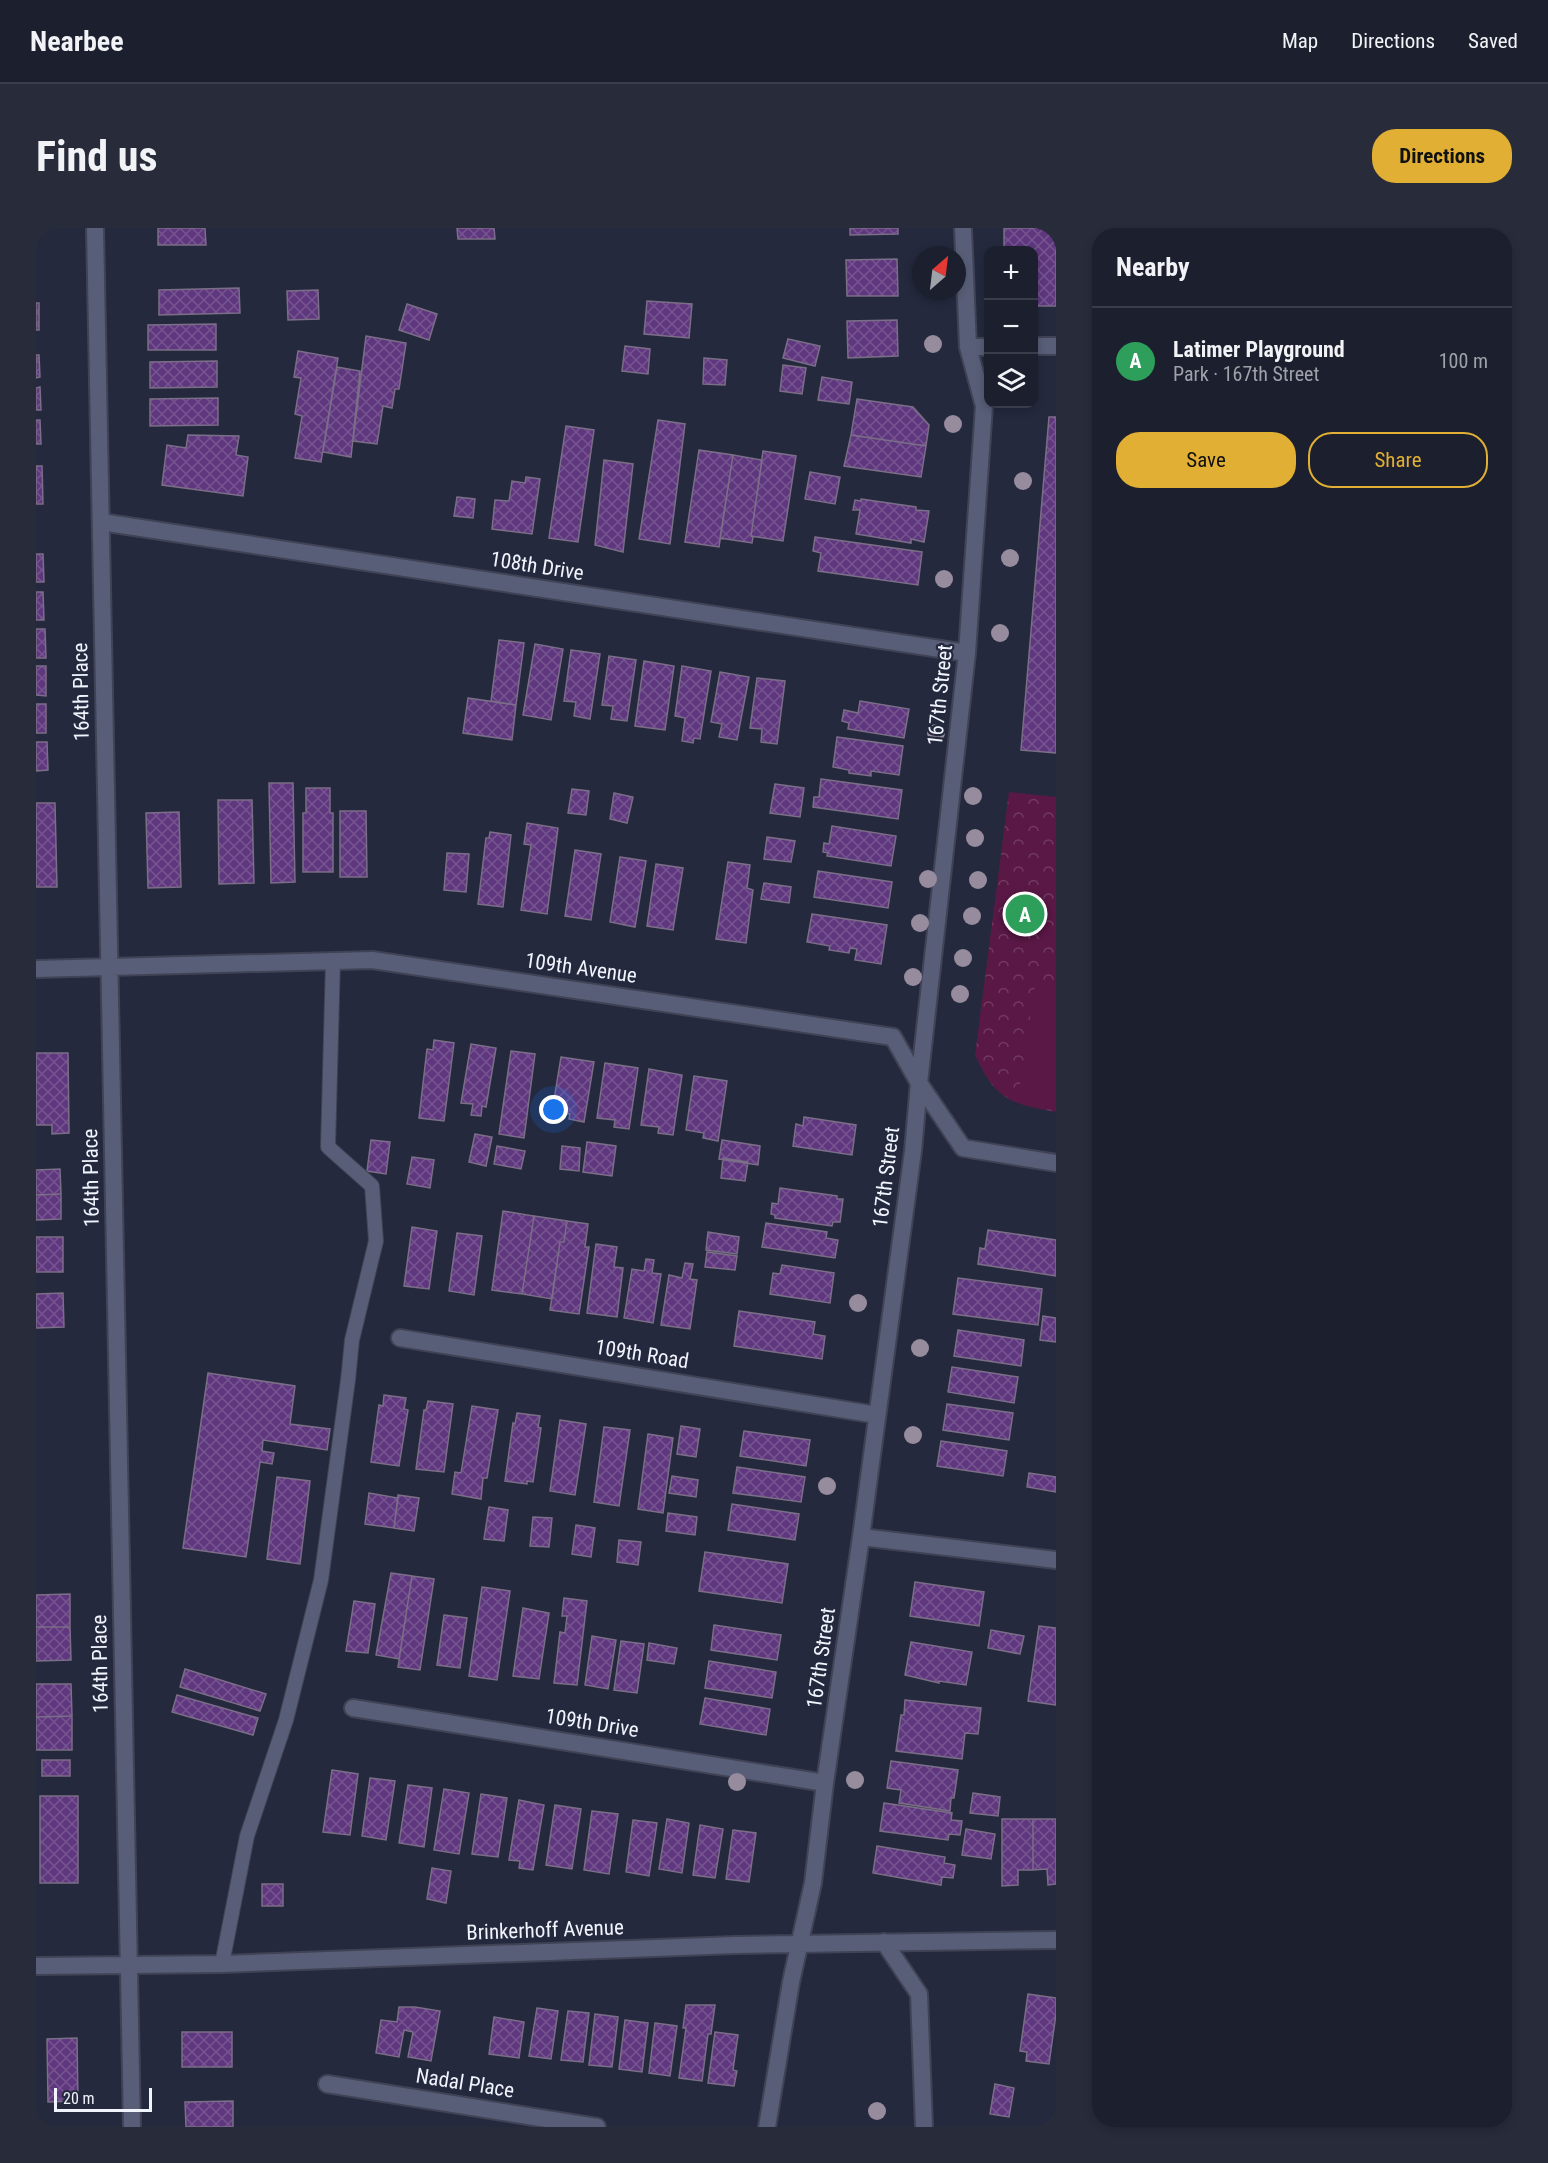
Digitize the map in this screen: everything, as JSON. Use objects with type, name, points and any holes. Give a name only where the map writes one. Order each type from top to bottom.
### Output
[{"type":"street","name":"164th Place","points":[[95,228],[132,2127]]},
{"type":"street","name":"167th Street","points":[[767,2127],[791,1982],[813,1883],[825,1783],[861,1537],[913,1151],[967,653],[984,406],[968,347],[963,228]]},
{"type":"street","points":[[1038,346],[1056,346]]},
{"type":"street","points":[[968,347],[984,347]]},
{"type":"street","name":"108th Drive","points":[[101,522],[967,653]]},
{"type":"street","name":"109th Avenue","points":[[36,969],[372,960],[893,1037],[919,1083],[963,1148],[1056,1163]]},
{"type":"street","name":"109th Road","points":[[400,1338],[877,1415]]},
{"type":"street","points":[[861,1537],[1056,1560]]},
{"type":"street","name":"109th Drive","points":[[353,1708],[825,1783]]},
{"type":"street","name":"Brinkerhoff Avenue","points":[[36,1966],[222,1964],[735,1945],[1056,1940]]},
{"type":"street","points":[[884,1942],[919,1994],[924,2127]]},
{"type":"street","name":"Nadal Place","points":[[327,2084],[597,2127]]},
{"type":"lane","points":[[222,1964],[247,1836],[286,1720],[321,1580],[352,1340],[375,1241],[372,1186],[328,1147],[333,960]]},
{"type":"green space","points":[[1009,792],[1056,797],[1056,1112],[1027,1106],[1006,1097],[990,1081],[975,1055]]},
{"type":"green space","points":[[1035,985],[1056,988],[1056,1105],[1018,1099]]},
{"type":"building","points":[[158,228],[205,228],[206,245],[158,245]]},
{"type":"building","points":[[457,228],[494,228],[495,239],[458,239]]},
{"type":"building","points":[[850,228],[898,228],[898,234],[850,235]]},
{"type":"building","points":[[1004,228],[1056,228],[1056,306],[1038,306],[1038,246],[1004,246]]},
{"type":"building","points":[[897,259],[898,296],[847,296],[846,260]]},
{"type":"building","points":[[239,288],[240,313],[159,315],[159,290]]},
{"type":"building","points":[[318,290],[319,319],[288,320],[287,291]]},
{"type":"building","points":[[647,301],[692,304],[689,338],[644,334]]},
{"type":"building","points":[[36,303],[39,303],[39,330],[36,330]]},
{"type":"building","points":[[407,304],[437,314],[429,340],[399,330]]},
{"type":"building","points":[[897,320],[898,356],[848,358],[847,321]]},
{"type":"building","points":[[216,324],[216,350],[148,350],[148,325]]},
{"type":"building","points":[[366,336],[406,343],[399,389],[395,389],[392,408],[383,406],[377,444],[353,441]]},
{"type":"building","points":[[788,339],[820,346],[815,366],[783,358]]},
{"type":"building","points":[[625,346],[650,349],[648,374],[622,371]]},
{"type":"building","points":[[298,351],[338,358],[321,462],[295,458],[302,416],[295,414],[301,378],[294,377]]},
{"type":"building","points":[[36,355],[39,355],[40,377],[36,378]]},
{"type":"building","points":[[704,358],[727,360],[725,385],[703,384]]},
{"type":"building","points":[[217,361],[217,387],[150,388],[150,362]]},
{"type":"building","points":[[783,365],[806,368],[802,394],[780,391]]},
{"type":"building","points":[[337,367],[360,371],[351,457],[323,452]]},
{"type":"building","points":[[822,377],[852,382],[849,404],[818,400]]},
{"type":"building","points":[[40,387],[41,410],[36,410],[36,388]]},
{"type":"building","points":[[218,398],[218,425],[150,426],[150,399]]},
{"type":"building","points":[[857,399],[913,407],[929,425],[926,446],[851,435]]},
{"type":"building","points":[[1049,417],[1056,417],[1056,753],[1021,750]]},
{"type":"building","points":[[36,420],[40,420],[41,444],[36,444]]},
{"type":"building","points":[[658,420],[685,424],[670,544],[639,539]]},
{"type":"building","points":[[566,426],[594,430],[578,542],[549,538]]},
{"type":"building","points":[[188,435],[239,436],[236,455],[248,457],[243,496],[162,485],[167,445],[186,448]]},
{"type":"building","points":[[851,435],[926,446],[921,477],[844,466]]},
{"type":"building","points":[[699,450],[733,455],[719,547],[685,542]]},
{"type":"building","points":[[763,451],[796,456],[783,541],[751,536]]},
{"type":"building","points":[[733,455],[762,460],[751,536],[753,537],[752,543],[720,538]]},
{"type":"building","points":[[604,460],[633,464],[623,552],[595,545]]},
{"type":"building","points":[[36,466],[42,466],[43,504],[36,504]]},
{"type":"building","points":[[810,472],[840,477],[835,504],[805,499]]},
{"type":"building","points":[[526,477],[540,479],[532,534],[492,529],[495,500],[509,501],[512,481],[525,483]]},
{"type":"building","points":[[457,497],[475,499],[473,518],[454,516]]},
{"type":"building","points":[[861,499],[929,511],[924,542],[911,539],[911,543],[856,534],[860,510],[853,510],[855,500],[861,501]]},
{"type":"building","points":[[815,537],[922,552],[918,585],[818,571],[821,553],[813,551]]},
{"type":"building","points":[[36,554],[43,554],[44,582],[36,582]]},
{"type":"building","points":[[36,592],[43,592],[44,620],[36,620]]},
{"type":"building","points":[[36,629],[45,629],[46,658],[36,658]]},
{"type":"building","points":[[499,640],[524,643],[516,705],[491,701]]},
{"type":"building","points":[[535,644],[563,649],[551,720],[523,715]]},
{"type":"building","points":[[571,650],[600,654],[590,719],[574,716],[576,702],[564,701]]},
{"type":"building","points":[[609,656],[636,660],[627,721],[611,719],[613,706],[602,705]]},
{"type":"building","points":[[644,661],[674,666],[665,730],[635,726]]},
{"type":"building","points":[[36,666],[46,666],[46,696],[36,695]]},
{"type":"building","points":[[682,666],[711,671],[700,739],[694,738],[693,743],[682,741],[685,718],[675,716]]},
{"type":"building","points":[[720,672],[749,677],[737,740],[719,737],[722,724],[711,722]]},
{"type":"building","points":[[757,678],[785,681],[777,744],[761,742],[762,729],[750,728]]},
{"type":"building","points":[[468,698],[516,705],[512,740],[463,733]]},
{"type":"building","points":[[860,701],[909,709],[904,738],[848,729],[849,723],[842,721],[844,710],[858,713]]},
{"type":"building","points":[[36,704],[46,704],[46,733],[36,733]]},
{"type":"building","points":[[837,737],[903,746],[899,775],[871,771],[871,776],[849,773],[849,770],[833,767]]},
{"type":"building","points":[[36,742],[47,742],[48,770],[36,771]]},
{"type":"building","points":[[821,779],[902,790],[898,819],[813,807],[814,797],[819,797]]},
{"type":"building","points":[[269,783],[293,783],[295,882],[271,883]]},
{"type":"building","points":[[775,784],[804,788],[800,817],[770,813]]},
{"type":"building","points":[[306,788],[330,788],[330,813],[333,813],[333,872],[303,872],[303,813],[306,813]]},
{"type":"building","points":[[572,789],[589,791],[586,815],[568,813]]},
{"type":"building","points":[[614,793],[633,797],[627,823],[610,819]]},
{"type":"building","points":[[218,800],[252,800],[254,883],[219,884]]},
{"type":"building","points":[[36,803],[55,803],[57,887],[36,887]]},
{"type":"building","points":[[340,811],[366,811],[367,877],[340,877]]},
{"type":"building","points":[[179,812],[181,887],[148,888],[146,813]]},
{"type":"building","points":[[527,823],[558,828],[547,914],[521,910],[531,845],[524,844]]},
{"type":"building","points":[[832,826],[896,836],[891,866],[827,856],[828,853],[823,852],[824,843],[829,844]]},
{"type":"building","points":[[490,832],[511,835],[503,907],[478,904],[486,838],[489,838]]},
{"type":"building","points":[[767,837],[795,841],[791,862],[764,859]]},
{"type":"building","points":[[575,850],[601,854],[591,920],[565,916]]},
{"type":"building","points":[[447,853],[469,854],[466,892],[444,890]]},
{"type":"building","points":[[620,857],[646,861],[635,927],[610,922]]},
{"type":"building","points":[[728,862],[750,865],[747,888],[753,890],[746,943],[716,939]]},
{"type":"building","points":[[656,864],[683,868],[673,930],[647,926]]},
{"type":"building","points":[[818,871],[892,882],[888,908],[814,897]]},
{"type":"building","points":[[764,883],[791,887],[789,903],[761,899]]},
{"type":"building","points":[[812,914],[887,925],[881,964],[855,960],[857,949],[850,948],[849,953],[829,950],[830,946],[807,942]]},
{"type":"building","points":[[434,1040],[454,1043],[444,1121],[419,1118],[427,1049],[433,1050]]},
{"type":"building","points":[[471,1044],[496,1048],[486,1107],[482,1106],[481,1116],[471,1115],[473,1104],[461,1103]]},
{"type":"building","points":[[511,1051],[535,1054],[524,1138],[499,1134]]},
{"type":"building","points":[[36,1053],[68,1053],[69,1133],[52,1134],[52,1125],[36,1125]]},
{"type":"building","points":[[561,1057],[594,1062],[584,1122],[569,1119],[570,1114],[552,1112]]},
{"type":"building","points":[[605,1063],[638,1068],[629,1129],[614,1127],[615,1120],[597,1118]]},
{"type":"building","points":[[649,1069],[682,1075],[673,1135],[658,1133],[659,1127],[641,1125]]},
{"type":"building","points":[[694,1076],[727,1081],[718,1141],[703,1138],[704,1133],[686,1130]]},
{"type":"building","points":[[804,1117],[856,1125],[852,1155],[793,1146],[796,1124],[803,1126]]},
{"type":"building","points":[[475,1134],[492,1137],[486,1166],[469,1162]]},
{"type":"building","points":[[371,1140],[390,1142],[386,1174],[367,1171]]},
{"type":"building","points":[[722,1140],[760,1146],[758,1165],[719,1159]]},
{"type":"building","points":[[587,1142],[616,1146],[612,1176],[583,1172]]},
{"type":"building","points":[[497,1146],[525,1151],[521,1169],[494,1164]]},
{"type":"building","points":[[562,1146],[580,1148],[579,1171],[560,1169]]},
{"type":"building","points":[[412,1157],[434,1160],[430,1188],[407,1184]]},
{"type":"building","points":[[723,1158],[748,1162],[745,1181],[721,1178]]},
{"type":"building","points":[[60,1169],[61,1194],[36,1195],[36,1170]]},
{"type":"building","points":[[780,1188],[837,1196],[837,1199],[843,1199],[840,1222],[833,1222],[832,1226],[775,1218],[775,1215],[771,1214],[772,1203],[778,1204]]},
{"type":"building","points":[[61,1194],[61,1219],[36,1220],[36,1195]]},
{"type":"building","points":[[503,1211],[534,1216],[522,1294],[492,1290]]},
{"type":"building","points":[[534,1216],[567,1221],[564,1242],[560,1242],[552,1299],[522,1294]]},
{"type":"building","points":[[567,1221],[588,1224],[585,1247],[589,1247],[579,1314],[550,1310],[560,1242],[564,1242]]},
{"type":"building","points":[[766,1223],[827,1232],[826,1238],[838,1240],[835,1258],[762,1247]]},
{"type":"building","points":[[412,1227],[437,1231],[429,1289],[404,1286]]},
{"type":"building","points":[[988,1230],[1056,1240],[1056,1276],[978,1264],[980,1248],[985,1249]]},
{"type":"building","points":[[708,1232],[739,1237],[737,1254],[706,1250]]},
{"type":"building","points":[[457,1233],[482,1236],[474,1295],[449,1291]]},
{"type":"building","points":[[36,1237],[63,1237],[63,1272],[36,1272]]},
{"type":"building","points":[[596,1244],[617,1247],[614,1267],[623,1268],[617,1317],[587,1313]]},
{"type":"building","points":[[707,1252],[737,1256],[735,1270],[705,1267]]},
{"type":"building","points":[[646,1259],[654,1260],[652,1273],[661,1274],[653,1323],[624,1318],[632,1269],[644,1271]]},
{"type":"building","points":[[685,1263],[693,1264],[690,1279],[697,1280],[690,1329],[661,1325],[669,1275],[682,1278]]},
{"type":"building","points":[[782,1265],[834,1273],[830,1303],[770,1294],[773,1273],[780,1274]]},
{"type":"building","points":[[958,1278],[1042,1289],[1038,1325],[953,1314]]},
{"type":"building","points":[[63,1293],[64,1327],[36,1328],[36,1294]]},
{"type":"building","points":[[739,1311],[815,1322],[813,1334],[825,1336],[822,1359],[734,1346]]},
{"type":"building","points":[[1043,1316],[1056,1318],[1056,1342],[1040,1340]]},
{"type":"building","points":[[958,1330],[1024,1340],[1021,1366],[954,1356]]},
{"type":"building","points":[[952,1367],[1018,1377],[1014,1403],[948,1392]]},
{"type":"building","points":[[208,1373],[295,1386],[290,1424],[330,1429],[327,1450],[263,1440],[262,1451],[274,1453],[272,1464],[260,1462],[246,1557],[183,1548]]},
{"type":"building","points":[[384,1395],[406,1398],[404,1409],[408,1410],[399,1466],[371,1462],[379,1405],[383,1406]]},
{"type":"building","points":[[428,1401],[453,1404],[444,1472],[416,1469],[424,1410],[426,1410]]},
{"type":"building","points":[[947,1404],[1013,1413],[1009,1440],[943,1430]]},
{"type":"building","points":[[472,1406],[498,1410],[487,1478],[483,1478],[481,1499],[452,1494],[455,1472],[461,1473]]},
{"type":"building","points":[[517,1413],[540,1416],[538,1427],[541,1428],[533,1482],[527,1481],[527,1484],[505,1481],[513,1423],[515,1424]]},
{"type":"building","points":[[560,1420],[586,1424],[575,1495],[550,1491]]},
{"type":"building","points":[[681,1426],[700,1429],[696,1457],[677,1454]]},
{"type":"building","points":[[604,1427],[630,1430],[619,1506],[594,1502]]},
{"type":"building","points":[[744,1431],[810,1440],[806,1466],[740,1456]]},
{"type":"building","points":[[648,1434],[673,1438],[663,1513],[638,1509]]},
{"type":"building","points":[[941,1441],[1007,1451],[1003,1476],[937,1466]]},
{"type":"building","points":[[737,1467],[805,1477],[801,1502],[733,1493]]},
{"type":"building","points":[[1029,1473],[1056,1477],[1056,1492],[1027,1487]]},
{"type":"building","points":[[672,1476],[698,1480],[696,1497],[669,1493]]},
{"type":"building","points":[[277,1477],[310,1481],[300,1564],[267,1559]]},
{"type":"building","points":[[369,1493],[398,1498],[394,1528],[365,1524]]},
{"type":"building","points":[[398,1495],[419,1498],[414,1531],[394,1528]]},
{"type":"building","points":[[732,1504],[799,1514],[795,1540],[728,1530]]},
{"type":"building","points":[[489,1507],[508,1510],[504,1541],[484,1539]]},
{"type":"building","points":[[668,1513],[697,1517],[695,1535],[666,1531]]},
{"type":"building","points":[[533,1517],[552,1518],[549,1547],[530,1546]]},
{"type":"building","points":[[576,1525],[595,1528],[591,1557],[572,1554]]},
{"type":"building","points":[[619,1540],[641,1542],[638,1565],[617,1562]]},
{"type":"building","points":[[705,1552],[788,1564],[782,1603],[699,1591]]},
{"type":"building","points":[[391,1573],[412,1576],[399,1659],[376,1655]]},
{"type":"building","points":[[412,1576],[434,1579],[420,1670],[398,1667]]},
{"type":"building","points":[[915,1582],[984,1592],[979,1626],[910,1616]]},
{"type":"building","points":[[482,1587],[510,1591],[497,1680],[469,1676]]},
{"type":"building","points":[[70,1594],[70,1627],[36,1627],[36,1595]]},
{"type":"building","points":[[564,1598],[587,1601],[577,1685],[554,1683],[560,1632],[565,1633],[567,1616],[562,1616]]},
{"type":"building","points":[[354,1601],[375,1604],[368,1653],[346,1651]]},
{"type":"building","points":[[523,1608],[549,1613],[539,1679],[513,1676]]},
{"type":"building","points":[[444,1615],[467,1618],[460,1668],[437,1665]]},
{"type":"building","points":[[714,1625],[781,1635],[777,1660],[711,1650]]},
{"type":"building","points":[[1039,1626],[1056,1628],[1056,1705],[1028,1701]]},
{"type":"building","points":[[36,1627],[70,1627],[71,1660],[36,1661]]},
{"type":"building","points":[[991,1630],[1024,1636],[1020,1654],[988,1648]]},
{"type":"building","points":[[592,1636],[616,1640],[608,1689],[585,1685]]},
{"type":"building","points":[[621,1641],[644,1644],[637,1693],[614,1690]]},
{"type":"building","points":[[911,1642],[972,1652],[966,1685],[939,1681],[939,1683],[905,1675]]},
{"type":"building","points":[[649,1643],[677,1648],[674,1664],[647,1660]]},
{"type":"building","points":[[709,1661],[776,1672],[772,1698],[705,1688]]},
{"type":"building","points":[[185,1669],[266,1694],[260,1711],[180,1687]]},
{"type":"building","points":[[36,1684],[71,1684],[72,1716],[36,1717]]},
{"type":"building","points":[[177,1695],[258,1718],[253,1735],[172,1712]]},
{"type":"building","points":[[705,1698],[770,1709],[766,1735],[700,1724]]},
{"type":"building","points":[[905,1700],[981,1708],[978,1734],[965,1733],[962,1759],[896,1751]]},
{"type":"building","points":[[72,1716],[72,1750],[36,1750],[36,1717]]},
{"type":"building","points":[[42,1760],[70,1760],[70,1776],[42,1776]]},
{"type":"building","points":[[891,1761],[958,1770],[950,1811],[899,1803],[901,1790],[887,1788]]},
{"type":"building","points":[[332,1770],[358,1774],[350,1835],[323,1832]]},
{"type":"building","points":[[370,1778],[395,1781],[386,1840],[362,1836]]},
{"type":"building","points":[[408,1785],[432,1788],[424,1847],[399,1843]]},
{"type":"building","points":[[444,1789],[469,1793],[459,1854],[434,1850]]},
{"type":"building","points":[[973,1793],[1000,1797],[998,1816],[970,1813]]},
{"type":"building","points":[[481,1794],[507,1798],[498,1857],[472,1854]]},
{"type":"building","points":[[40,1796],[78,1796],[78,1883],[40,1883]]},
{"type":"building","points":[[519,1800],[544,1805],[533,1870],[519,1868],[520,1861],[509,1860]]},
{"type":"building","points":[[884,1803],[952,1813],[951,1820],[962,1821],[960,1835],[949,1834],[948,1840],[880,1831]]},
{"type":"building","points":[[555,1805],[581,1809],[572,1869],[546,1865]]},
{"type":"building","points":[[592,1811],[618,1814],[609,1874],[584,1870]]},
{"type":"building","points":[[667,1819],[689,1823],[682,1873],[659,1869]]},
{"type":"building","points":[[1002,1819],[1033,1819],[1033,1870],[1018,1870],[1018,1885],[1002,1886]]},
{"type":"building","points":[[1033,1819],[1056,1819],[1056,1884],[1048,1885],[1047,1869],[1033,1870]]},
{"type":"building","points":[[633,1820],[657,1823],[649,1876],[626,1872]]},
{"type":"building","points":[[700,1825],[723,1829],[715,1878],[693,1875]]},
{"type":"building","points":[[966,1829],[995,1834],[991,1859],[962,1855]]},
{"type":"building","points":[[733,1830],[756,1833],[749,1882],[726,1879]]},
{"type":"building","points":[[877,1846],[945,1857],[944,1863],[955,1865],[953,1878],[942,1877],[941,1885],[873,1873]]},
{"type":"building","points":[[432,1868],[451,1871],[446,1903],[427,1899]]},
{"type":"building","points":[[262,1884],[283,1884],[283,1906],[262,1906]]},
{"type":"building","points":[[1028,1994],[1056,1998],[1049,2064],[1026,2061],[1027,2052],[1020,2051]]},
{"type":"building","points":[[686,2005],[715,2005],[711,2034],[708,2034],[702,2081],[679,2078],[686,2028],[683,2028]]},
{"type":"building","points":[[399,2007],[440,2011],[431,2061],[408,2057],[413,2032],[404,2030],[399,2057],[376,2053],[381,2020],[397,2022]]},
{"type":"building","points":[[537,2008],[558,2011],[551,2059],[529,2056]]},
{"type":"building","points":[[568,2011],[589,2013],[583,2062],[561,2060]]},
{"type":"building","points":[[595,2014],[618,2017],[612,2067],[589,2065]]},
{"type":"building","points":[[494,2017],[524,2022],[519,2058],[489,2054]]},
{"type":"building","points":[[625,2020],[648,2023],[642,2072],[619,2069]]},
{"type":"building","points":[[655,2023],[677,2026],[670,2076],[649,2073]]},
{"type":"building","points":[[182,2032],[232,2032],[232,2067],[182,2067]]},
{"type":"building","points":[[715,2032],[738,2035],[733,2070],[737,2071],[734,2086],[708,2083]]},
{"type":"building","points":[[77,2038],[78,2101],[48,2102],[47,2039]]},
{"type":"building","points":[[995,2084],[1014,2088],[1009,2117],[990,2114]]},
{"type":"building","points":[[233,2101],[233,2127],[186,2127],[185,2102]]},
{"type":"place","name":"Latimer Playground","points":[[1025,914]]}]
